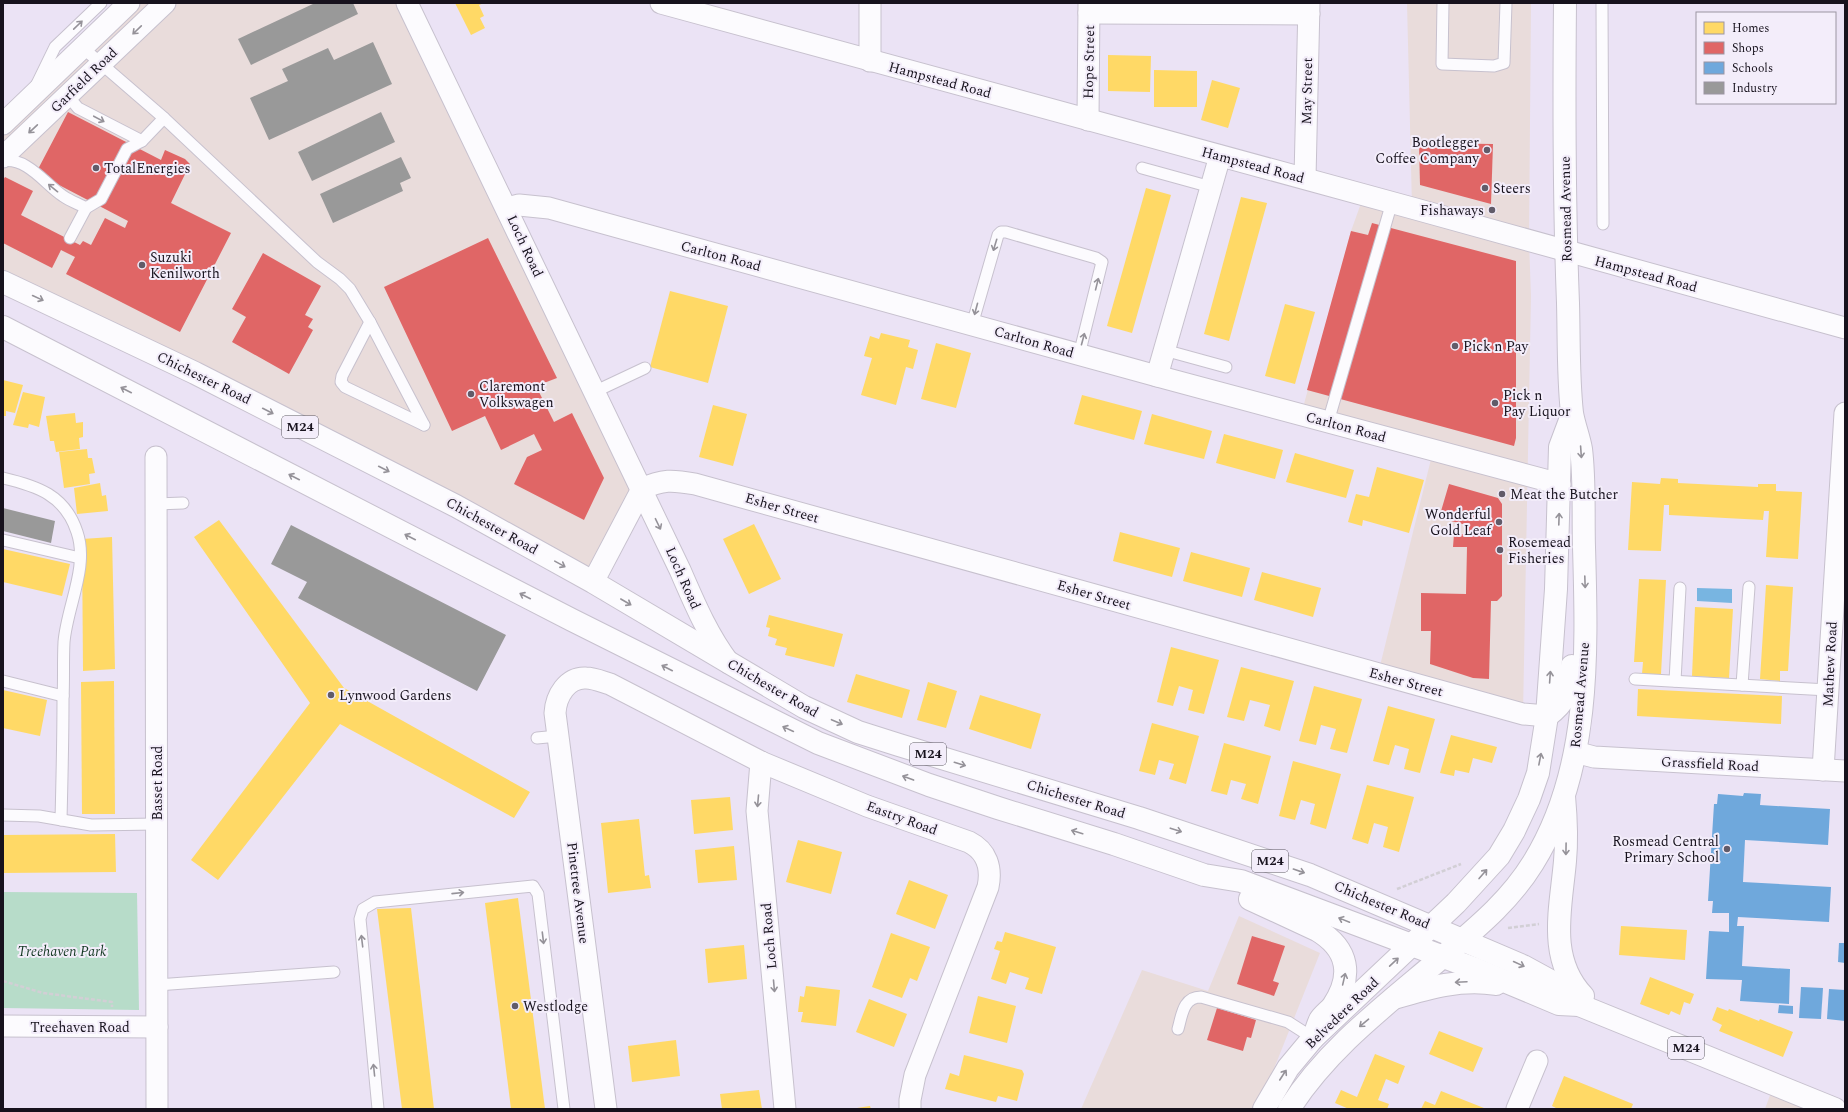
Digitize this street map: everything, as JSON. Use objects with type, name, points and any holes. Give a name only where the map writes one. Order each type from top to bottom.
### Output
[{"type":"main road","name":"Rosmead Avenue","points":[[1462,941],[1491,915],[1518,884],[1545,842],[1564,796],[1575,752],[1582,694],[1586,611],[1581,447],[1572,414],[1564,197],[1565,3]]},
{"type":"main road","name":"Chichester Road","points":[[3,282],[195,373],[456,506],[593,582],[804,707],[858,732],[1230,847],[1310,875],[1523,966],[1567,990],[1588,1008]]},
{"type":"main road","name":"Chichester Road","points":[[3,327],[565,617],[818,744],[929,785],[1114,844],[1204,875],[1241,881],[1527,989],[1559,1004],[1588,1008],[1835,1109]]},
{"type":"main road","name":"Rosmead Avenue","points":[[1432,926],[1471,888],[1499,856],[1514,831],[1529,799],[1538,773],[1547,716],[1556,589],[1560,446],[1572,414]]},
{"type":"main road","points":[[1547,716],[1561,704],[1568,693],[1576,638],[1586,611]]},
{"type":"main road","points":[[1564,796],[1566,820],[1566,860],[1558,932],[1560,952],[1566,972],[1588,1008]]},
{"type":"main road","points":[[1204,875],[1232,891],[1317,930],[1327,936],[1339,948],[1345,963],[1346,975],[1342,988],[1333,1006],[1321,1019],[1313,1038]]},
{"type":"main road","name":"Belvedere Road","points":[[1264,1109],[1288,1068],[1313,1038],[1432,926]]},
{"type":"main road","name":"Belvedere Road","points":[[1289,1109],[1304,1086],[1322,1064],[1348,1037],[1462,941]]},
{"type":"main road","points":[[1394,998],[1454,983],[1488,983],[1527,989]]},
{"type":"street","name":"Garfield Road","points":[[6,118],[83,48],[129,3]]},
{"type":"street","name":"Garfield Road","points":[[3,157],[70,95],[165,3]]},
{"type":"street","name":"Loch Road","points":[[407,3],[642,489],[702,622],[729,663]]},
{"type":"street","name":"Hampstead Road","points":[[661,3],[1305,178],[1566,252],[1845,328]]},
{"type":"street","points":[[870,3],[870,61]]},
{"type":"street","points":[[1089,8],[1309,9]]},
{"type":"street","name":"Hope Street","points":[[1088,120],[1089,8]]},
{"type":"street","name":"May Street","points":[[1305,178],[1309,9]]},
{"type":"street","points":[[1157,376],[1220,156]]},
{"type":"street","name":"Carlton Road","points":[[507,208],[520,205],[549,208],[1079,355],[1560,484]]},
{"type":"street","name":"Mathew Road","points":[[1823,770],[1845,413]]},
{"type":"street","name":"Basset Road","points":[[156,457],[157,1109]]},
{"type":"street","name":"Esher Street","points":[[642,489],[657,482],[675,480],[695,484],[1523,714],[1547,716]]},
{"type":"street","points":[[593,582],[642,489]]},
{"type":"street","name":"Eastry Road","points":[[572,682],[587,677],[610,684],[761,762],[867,806],[969,842],[981,849],[986,858],[990,877],[988,887],[915,1075],[910,1100],[910,1109]]},
{"type":"street","name":"Pinetree Avenue","points":[[572,682],[558,696],[555,705],[606,1109]]},
{"type":"street","name":"Grassfield Road","points":[[1575,752],[1594,757],[1845,771]]},
{"type":"street","name":"Loch Road","points":[[761,762],[757,810],[785,1109]]},
{"type":"street","name":"Treehaven Road","points":[[3,1026],[157,1027]]},
{"type":"street","points":[[1517,1109],[1537,1061]]},
{"type":"lane","points":[[32,95],[55,47],[101,3]]},
{"type":"lane","points":[[1443,3],[1442,64],[1494,66],[1504,63],[1506,3]]},
{"type":"lane","points":[[1602,3],[1603,224]]},
{"type":"lane","points":[[83,48],[164,118],[276,225],[350,289],[370,322],[424,426],[345,387],[341,382],[342,376],[370,322]]},
{"type":"lane","points":[[70,95],[78,108],[142,141]]},
{"type":"lane","points":[[70,238],[86,208],[101,199],[127,149],[142,141],[164,118]]},
{"type":"lane","points":[[3,161],[14,161],[23,164],[64,197],[86,208]]},
{"type":"lane","points":[[1142,168],[1211,187]]},
{"type":"lane","points":[[1328,422],[1392,202]]},
{"type":"lane","points":[[972,325],[998,235],[1003,232],[1013,234],[1096,258],[1102,262],[1079,355]]},
{"type":"lane","points":[[1164,350],[1226,367]]},
{"type":"lane","points":[[594,392],[645,368]]},
{"type":"lane","points":[[3,478],[32,485],[46,491],[58,501],[71,518],[77,532],[80,558],[65,635],[61,820]]},
{"type":"lane","points":[[156,504],[183,503]]},
{"type":"lane","points":[[3,540],[80,558]]},
{"type":"lane","points":[[1742,685],[1749,587]]},
{"type":"lane","points":[[1675,681],[1680,588]]},
{"type":"lane","points":[[1635,679],[1828,690]]},
{"type":"lane","points":[[3,681],[64,696]]},
{"type":"lane","points":[[537,738],[558,736]]},
{"type":"lane","points":[[3,816],[30,816],[91,825],[157,824]]},
{"type":"lane","points":[[378,1109],[360,929],[360,919],[363,909],[375,902],[533,886],[538,894],[564,1109]]},
{"type":"lane","points":[[157,985],[334,972]]},
{"type":"lane","points":[[1178,1029],[1187,1001],[1193,997],[1201,996],[1288,1022],[1313,1038]]},
{"type":"path","points":[[1397,889],[1462,863]]},
{"type":"path","points":[[1504,929],[1537,924],[1544,926]]},
{"type":"path","points":[[3,981],[43,993],[112,1002],[110,1027]]},
{"type":"shaded area","points":[[129,3],[407,3],[642,489],[593,582],[3,282],[3,124]]},
{"type":"shaded area","points":[[1407,3],[1531,3],[1529,241],[1531,296],[1523,714],[1378,674],[1433,451],[1301,415],[1351,231],[1364,195],[1412,207]]},
{"type":"shaded area","points":[[1239,916],[1320,953],[1258,1109],[1081,1109],[1142,970],[1208,991]]},
{"type":"shaded area","points":[[1774,1084],[1835,1109],[1765,1109]]},
{"type":"green space","name":"Treehaven Park","points":[[3,892],[137,893],[139,1010],[3,1008]]},
{"type":"water","points":[[1697,588],[1732,589],[1732,603],[1697,601]]},
{"type":"building: Homes","points":[[455,3],[484,3],[479,5],[484,16],[480,18],[485,28],[471,35]]},
{"type":"building: Homes","points":[[1108,55],[1151,56],[1150,92],[1108,91]]},
{"type":"building: Homes","points":[[1154,70],[1197,71],[1197,107],[1154,107]]},
{"type":"building: Homes","points":[[1212,80],[1240,88],[1228,128],[1201,120]]},
{"type":"building: Homes","points":[[1146,188],[1171,195],[1132,333],[1107,326]]},
{"type":"building: Homes","points":[[1241,197],[1267,203],[1229,341],[1204,334]]},
{"type":"building: Homes","points":[[670,291],[728,306],[708,383],[650,367]]},
{"type":"building: Homes","points":[[1285,304],[1315,312],[1295,384],[1265,376]]},
{"type":"building: Homes","points":[[881,333],[910,340],[908,347],[918,350],[913,369],[906,367],[896,405],[861,395],[872,358],[864,356],[870,336],[879,339]]},
{"type":"building: Homes","points":[[936,343],[971,353],[956,408],[921,399]]},
{"type":"building: Homes","points":[[3,380],[23,385],[15,413],[6,411],[6,416],[3,416]]},
{"type":"building: Homes","points":[[23,392],[45,397],[39,427],[29,424],[28,428],[13,425]]},
{"type":"building: Homes","points":[[1082,395],[1142,411],[1134,440],[1074,424]]},
{"type":"building: Homes","points":[[713,405],[747,414],[733,466],[699,457]]},
{"type":"building: Homes","points":[[75,413],[76,423],[83,422],[83,437],[79,438],[80,449],[56,452],[54,441],[50,441],[46,416]]},
{"type":"building: Homes","points":[[1152,414],[1212,431],[1204,459],[1144,444]]},
{"type":"building: Homes","points":[[1224,434],[1283,450],[1275,479],[1216,463]]},
{"type":"building: Homes","points":[[87,449],[88,458],[92,458],[95,473],[89,474],[90,484],[64,488],[59,452]]},
{"type":"building: Homes","points":[[1295,453],[1354,470],[1346,498],[1286,482]]},
{"type":"building: Homes","points":[[1377,467],[1424,480],[1409,533],[1363,520],[1362,526],[1348,522],[1356,494],[1369,497]]},
{"type":"building: Homes","points":[[1661,478],[1678,479],[1678,483],[1758,487],[1758,484],[1776,484],[1776,491],[1802,492],[1798,559],[1766,557],[1769,511],[1764,511],[1763,520],[1669,515],[1669,505],[1664,505],[1661,551],[1628,550],[1632,482],[1660,484]]},
{"type":"building: Homes","points":[[100,483],[102,496],[106,495],[108,511],[77,514],[74,488]]},
{"type":"building: Homes","name":"Lynwood Gardens","points":[[219,520],[344,688],[530,792],[514,818],[340,724],[218,880],[191,860],[310,703],[194,537]]},
{"type":"building: Homes","points":[[754,524],[781,579],[749,594],[723,539]]},
{"type":"building: Homes","points":[[1120,532],[1180,548],[1172,577],[1113,561]]},
{"type":"building: Homes","points":[[112,537],[115,669],[83,671],[82,539]]},
{"type":"building: Homes","points":[[3,549],[70,564],[62,596],[3,582]]},
{"type":"building: Homes","points":[[1191,552],[1250,568],[1242,597],[1183,581]]},
{"type":"building: Homes","points":[[1262,572],[1321,588],[1313,617],[1254,600]]},
{"type":"building: Homes","points":[[1639,579],[1666,580],[1661,674],[1642,674],[1643,662],[1634,662]]},
{"type":"building: Homes","points":[[1766,585],[1793,587],[1788,671],[1780,671],[1780,681],[1760,679]]},
{"type":"building: Homes","points":[[1695,607],[1733,609],[1729,678],[1692,676]]},
{"type":"building: Homes","points":[[769,615],[843,634],[834,667],[785,655],[787,648],[775,645],[777,639],[768,636],[770,628],[766,627]]},
{"type":"building: Homes","points":[[1171,647],[1219,660],[1204,714],[1188,710],[1193,690],[1179,686],[1173,706],[1157,702]]},
{"type":"building: Homes","points":[[1241,667],[1294,681],[1280,731],[1264,726],[1270,705],[1250,700],[1244,721],[1227,717]]},
{"type":"building: Homes","points":[[856,674],[910,690],[902,718],[847,702]]},
{"type":"building: Homes","points":[[114,681],[115,814],[82,814],[81,682]]},
{"type":"building: Homes","points":[[928,682],[957,691],[946,728],[917,720]]},
{"type":"building: Homes","points":[[1314,686],[1362,699],[1347,753],[1330,749],[1336,729],[1321,725],[1316,745],[1299,741]]},
{"type":"building: Homes","points":[[1638,689],[1782,696],[1781,724],[1637,716]]},
{"type":"building: Homes","points":[[3,690],[47,700],[40,736],[3,728]]},
{"type":"building: Homes","points":[[980,695],[1041,714],[1031,749],[969,729]]},
{"type":"building: Homes","points":[[1388,706],[1435,719],[1420,773],[1404,769],[1409,749],[1395,745],[1389,765],[1373,761]]},
{"type":"building: Homes","points":[[1152,723],[1199,736],[1186,784],[1169,779],[1174,764],[1159,760],[1155,775],[1139,771]]},
{"type":"building: Homes","points":[[1451,735],[1497,747],[1492,763],[1473,758],[1469,773],[1455,770],[1454,776],[1440,773]]},
{"type":"building: Homes","points":[[1224,743],[1271,756],[1258,804],[1241,799],[1246,784],[1231,780],[1227,795],[1211,791]]},
{"type":"building: Homes","points":[[1293,761],[1341,774],[1326,829],[1310,824],[1315,804],[1301,800],[1295,820],[1279,816]]},
{"type":"building: Homes","points":[[1367,785],[1414,797],[1399,852],[1383,847],[1388,827],[1374,823],[1368,844],[1352,839]]},
{"type":"building: Homes","points":[[730,797],[733,830],[694,834],[691,800]]},
{"type":"building: Homes","points":[[639,819],[645,876],[649,875],[651,888],[608,893],[601,823]]},
{"type":"building: Homes","points":[[115,834],[116,872],[3,873],[3,835]]},
{"type":"building: Homes","points":[[798,840],[842,852],[831,894],[786,882]]},
{"type":"building: Homes","points":[[734,846],[737,880],[698,883],[695,850]]},
{"type":"building: Homes","points":[[909,880],[948,895],[935,929],[896,914]]},
{"type":"building: Homes","name":"Westlodge","points":[[518,898],[545,1109],[511,1109],[485,903]]},
{"type":"building: Homes","points":[[411,908],[434,1109],[402,1109],[377,909]]},
{"type":"building: Homes","points":[[1621,926],[1687,930],[1685,960],[1619,955]]},
{"type":"building: Homes","points":[[1005,932],[1056,947],[1042,994],[1025,989],[1029,978],[1010,972],[1006,984],[991,979],[1000,951],[994,949],[997,941],[1002,942]]},
{"type":"building: Homes","points":[[891,933],[930,947],[917,981],[910,978],[902,998],[872,987]]},
{"type":"building: Homes","points":[[744,945],[747,979],[708,983],[705,949]]},
{"type":"building: Homes","points":[[1650,977],[1694,994],[1690,1004],[1684,1002],[1680,1015],[1671,1011],[1669,1015],[1640,1004]]},
{"type":"building: Homes","points":[[806,986],[840,990],[836,1026],[801,1022],[803,1012],[798,1012],[800,996],[804,997]]},
{"type":"building: Homes","points":[[978,996],[1016,1006],[1007,1043],[969,1033]]},
{"type":"building: Homes","points":[[869,999],[907,1014],[894,1047],[856,1032]]},
{"type":"building: Homes","points":[[1717,1007],[1728,1011],[1729,1009],[1759,1021],[1760,1019],[1793,1032],[1783,1057],[1719,1031],[1722,1025],[1712,1020]]},
{"type":"building: Homes","points":[[1439,1031],[1483,1048],[1473,1072],[1429,1054]]},
{"type":"building: Homes","points":[[676,1040],[680,1076],[632,1082],[628,1046]]},
{"type":"building: Homes","points":[[1375,1054],[1405,1066],[1398,1084],[1386,1079],[1378,1100],[1389,1104],[1387,1109],[1349,1109],[1335,1103],[1341,1090],[1357,1097]]},
{"type":"building: Homes","points":[[964,1055],[1022,1070],[1024,1074],[1017,1101],[998,1096],[996,1102],[945,1089],[950,1073],[959,1076]]},
{"type":"building: Homes","points":[[1564,1076],[1633,1104],[1631,1109],[1558,1109],[1552,1106]]},
{"type":"building: Homes","points":[[759,1090],[762,1109],[722,1109],[720,1094]]},
{"type":"building: Homes","points":[[1441,1091],[1484,1108],[1421,1109],[1425,1101],[1435,1105]]},
{"type":"building: Homes","points":[[870,1106],[871,1109],[857,1109],[857,1108]]},
{"type":"building: Shops","points":[[68,112],[161,160],[165,150],[185,159],[190,164],[171,203],[231,233],[180,332],[66,274],[75,257],[61,250],[52,268],[3,243],[3,180],[5,177],[33,191],[21,215],[80,245],[83,241],[91,245],[105,218],[125,228],[128,221],[36,173]]},
{"type":"building: Shops","points":[[1419,143],[1493,144],[1491,204],[1420,185]]},
{"type":"building: Shops","points":[[1372,223],[1516,261],[1516,438],[1514,446],[1307,390],[1351,231],[1368,235]]},
{"type":"building: Shops","points":[[488,238],[557,378],[536,386],[554,422],[572,413],[604,478],[584,520],[514,484],[527,457],[542,450],[534,434],[501,450],[485,416],[452,431],[384,287]]},
{"type":"building: Shops","points":[[263,253],[321,286],[305,315],[313,319],[308,327],[313,330],[289,374],[232,342],[246,317],[232,309]]},
{"type":"building: Shops","points":[[1449,484],[1498,498],[1502,504],[1502,596],[1497,601],[1491,601],[1489,679],[1473,678],[1430,664],[1431,631],[1421,631],[1421,593],[1466,594],[1467,547],[1453,547],[1454,534],[1467,534],[1467,525],[1439,518]]},
{"type":"building: Shops","points":[[1252,936],[1285,946],[1273,981],[1279,983],[1274,996],[1237,984]]},
{"type":"building: Shops","points":[[1217,1008],[1256,1020],[1251,1038],[1247,1037],[1243,1051],[1207,1040]]},
{"type":"building: Schools","points":[[1744,793],[1761,794],[1760,805],[1830,809],[1828,845],[1745,840],[1743,882],[1831,887],[1829,922],[1738,917],[1737,926],[1744,926],[1742,966],[1790,969],[1789,1004],[1740,1001],[1742,980],[1706,979],[1709,931],[1729,932],[1729,913],[1712,913],[1713,901],[1708,901],[1714,804],[1717,804],[1718,794],[1743,796]]},
{"type":"building: Schools","points":[[1839,943],[1845,943],[1845,963],[1838,962]]},
{"type":"building: Schools","points":[[1801,987],[1823,988],[1821,1019],[1799,1018]]},
{"type":"building: Schools","points":[[1829,989],[1845,990],[1845,1021],[1827,1019]]},
{"type":"building: Schools","points":[[1779,1005],[1793,1006],[1793,1014],[1778,1013]]},
{"type":"building: Industry","points":[[315,3],[353,3],[358,14],[251,65],[238,39]]},
{"type":"building: Industry","points":[[373,42],[392,84],[269,140],[250,98],[288,81],[282,69],[328,48],[334,60]]},
{"type":"building: Industry","points":[[381,112],[395,142],[312,181],[298,152]]},
{"type":"building: Industry","points":[[401,157],[411,178],[400,183],[403,191],[333,223],[320,194]]},
{"type":"building: Industry","points":[[3,508],[55,521],[51,543],[3,531]]},
{"type":"building: Industry","points":[[291,525],[506,635],[477,691],[298,598],[307,582],[271,564]]},
{"type":"place","name":"Bootlegger Coffee Company","points":[[1487,150]]},
{"type":"place","name":"TotalEnergies","points":[[96,168]]},
{"type":"place","name":"Steers","points":[[1485,188]]},
{"type":"place","name":"Fishaways","points":[[1492,210]]},
{"type":"place","name":"Suzuki Kenilworth","points":[[142,265]]},
{"type":"place","name":"Pick n Pay","points":[[1455,346]]},
{"type":"place","name":"Claremont Volkswagen","points":[[471,394]]},
{"type":"place","name":"Pick n Pay Liquor","points":[[1495,403]]},
{"type":"place","name":"Meat the Butcher","points":[[1502,494]]},
{"type":"place","name":"Wonderful Gold Leaf","points":[[1499,522]]},
{"type":"place","name":"Rosemead Fisheries","points":[[1500,550]]},
{"type":"place","name":"Lynwood Gardens","points":[[331,695]]},
{"type":"place","name":"Rosmead Central Primary School","points":[[1727,849]]},
{"type":"place","name":"Westlodge","points":[[515,1006]]}]
